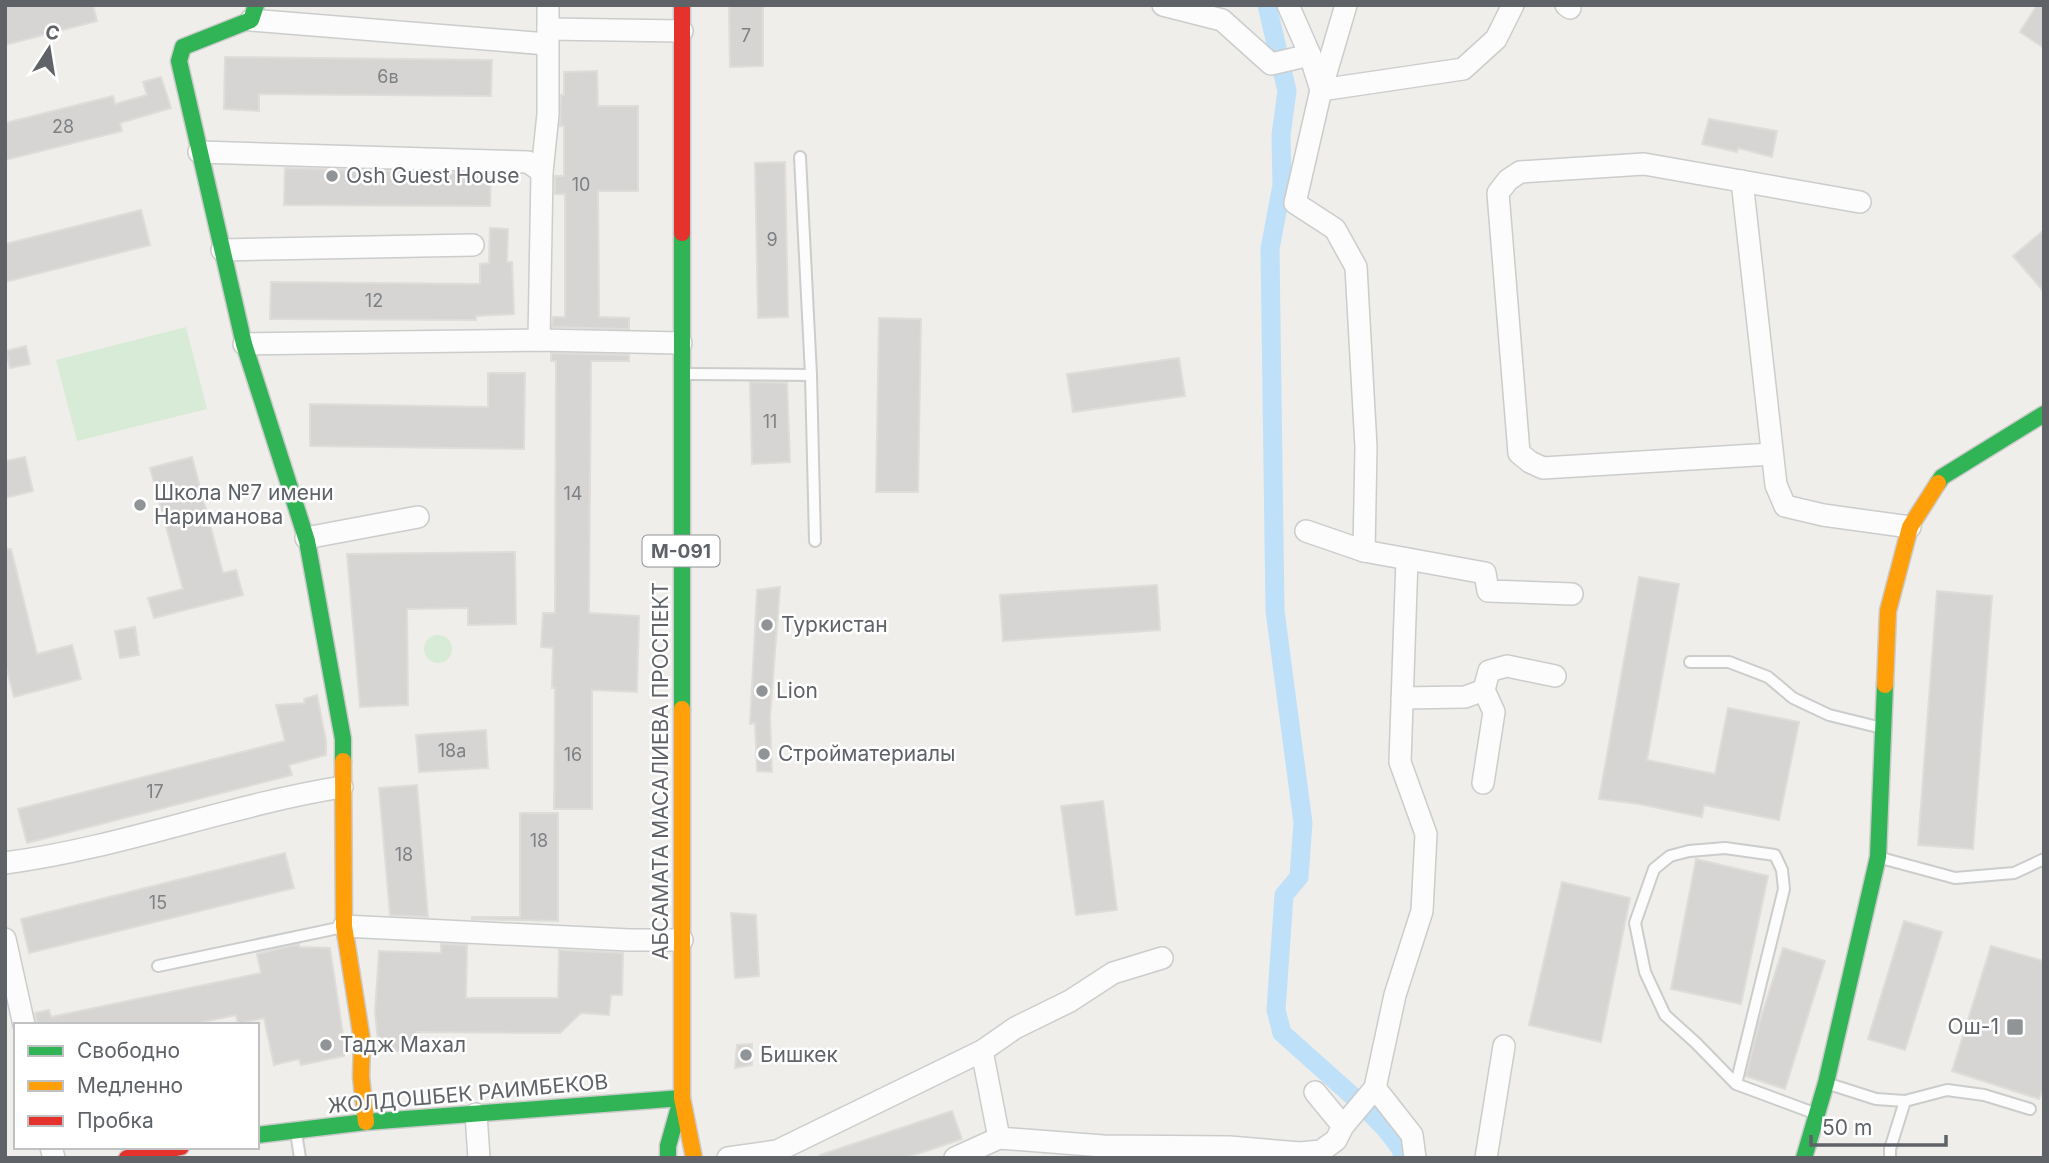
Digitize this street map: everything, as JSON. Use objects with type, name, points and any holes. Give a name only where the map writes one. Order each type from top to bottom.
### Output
[{"type":"street","points":[[539,340],[542,172],[548,114],[548,5]]},
{"type":"street","name":"АБСАМАТА МАСАЛИЕВА ПРОСПЕКТ","points":[[682,5],[682,1098],[694,1158]]},
{"type":"street","points":[[1163,5],[1222,20],[1291,60],[1321,90]]},
{"type":"street","points":[[1288,5],[1291,60]]},
{"type":"street","points":[[1346,5],[1321,90],[1295,204],[1335,229],[1356,267],[1366,447],[1364,551]]},
{"type":"street","points":[[1321,90],[1463,69],[1496,39],[1513,5]]},
{"type":"street","points":[[366,1122],[362,1040],[344,926],[343,739],[306,538],[244,344],[179,61],[183,47],[253,13],[547,36],[682,31]]},
{"type":"street","points":[[199,152],[528,162],[542,172]]},
{"type":"street","points":[[1772,454],[1544,468],[1519,453],[1499,193],[1508,180],[1520,172],[1644,164],[1860,202]]},
{"type":"street","points":[[1742,181],[1776,485],[1785,506],[1823,515],[1910,527]]},
{"type":"street","points":[[222,250],[473,245]]},
{"type":"street","points":[[244,344],[539,340],[681,343]]},
{"type":"street","points":[[1804,1158],[1826,1083],[1878,857],[1888,611],[1910,527],[1942,477],[2044,414]]},
{"type":"street","points":[[306,538],[418,517]]},
{"type":"street","points":[[1306,531],[1364,551],[1485,573],[1488,591],[1572,594]]},
{"type":"street","points":[[955,1158],[999,1138],[1103,1146],[1229,1147],[1300,1153],[1321,1151],[1336,1140],[1347,1119],[1371,1092],[1395,995],[1422,911],[1426,834],[1400,762],[1407,559]]},
{"type":"street","points":[[1483,783],[1494,712],[1484,690],[1489,671],[1507,666],[1555,676]]},
{"type":"street","points":[[1402,698],[1465,697],[1484,690]]},
{"type":"street","points":[[5,863],[141,835],[277,799],[342,787]]},
{"type":"street","points":[[344,926],[629,940],[682,940]]},
{"type":"street","points":[[5,939],[24,1023]]},
{"type":"street","points":[[728,1158],[779,1154],[982,1051],[1015,1028],[1070,1001],[1114,973],[1162,958]]},
{"type":"street","points":[[1486,1158],[1504,1046]]},
{"type":"street","points":[[982,1051],[999,1138]]},
{"type":"street","points":[[1315,1092],[1347,1119]]},
{"type":"street","points":[[1371,1092],[1412,1135],[1415,1158]]},
{"type":"street","name":"ЖОЛДОШБЕК РАИМБЕКОВ","points":[[259,1135],[366,1122],[682,1098]]},
{"type":"street","name":"М-091","points":[[668,1158],[668,1146],[682,1098]]},
{"type":"street","points":[[476,1114],[479,1158]]},
{"type":"street","points":[[127,1158],[171,1149]]},
{"type":"lane","points":[[800,158],[811,375],[815,541]]},
{"type":"lane","points":[[681,374],[811,375]]},
{"type":"lane","points":[[1690,662],[1729,662],[1768,677],[1793,698],[1829,715],[1885,729]]},
{"type":"lane","points":[[1737,1084],[1784,889],[1782,870],[1775,855],[1725,848],[1689,851],[1670,856],[1654,869],[1635,923],[1645,972],[1664,1014],[1737,1084],[1817,1114]]},
{"type":"lane","points":[[1878,857],[1955,878],[2014,873],[2044,859]]},
{"type":"lane","points":[[158,966],[344,926]]},
{"type":"lane","points":[[1826,1083],[1876,1099],[1905,1101],[1947,1090],[1984,1095],[2030,1109]]},
{"type":"lane","points":[[1890,1158],[1905,1101]]},
{"type":"lane","points":[[296,1129],[300,1158]]},
{"type":"green space","points":[[186,327],[207,409],[77,441],[56,360]]},
{"type":"green space","points":[[438,635],[448,639],[452,649],[448,659],[438,663],[428,659],[424,649],[428,639]]},
{"type":"building","points":[[5,5],[93,5],[97,21],[5,45]]},
{"type":"building","points":[[729,5],[763,5],[763,66],[730,67]]},
{"type":"building","points":[[2037,5],[2044,5],[2044,48],[2020,32]]},
{"type":"building","points":[[225,57],[492,60],[491,96],[259,94],[259,111],[224,109]]},
{"type":"building","points":[[597,71],[598,106],[638,106],[638,191],[598,191],[599,317],[629,318],[629,329],[552,327],[553,317],[565,317],[565,194],[555,194],[555,176],[564,176],[564,126],[560,126],[564,72]]},
{"type":"building","points":[[161,77],[171,108],[120,123],[122,131],[5,160],[5,123],[113,96],[115,104],[147,95],[143,82]]},
{"type":"building","points":[[1709,119],[1777,131],[1772,157],[1738,148],[1737,152],[1702,144]]},
{"type":"building","points":[[785,162],[788,317],[758,318],[755,163]]},
{"type":"building","points":[[285,168],[491,174],[490,206],[284,205]]},
{"type":"building","points":[[141,210],[150,245],[5,282],[5,244]]},
{"type":"building","points":[[490,228],[508,229],[507,262],[512,262],[514,314],[476,316],[476,320],[270,319],[271,282],[480,284],[480,264],[489,263]]},
{"type":"building","points":[[2044,230],[2044,292],[2013,256]]},
{"type":"building","points":[[879,318],[921,319],[918,492],[876,492]]},
{"type":"building","points":[[26,346],[30,364],[10,368],[6,351]]},
{"type":"building","points":[[551,353],[629,355],[629,361],[591,361],[589,613],[639,616],[637,692],[592,690],[592,809],[554,809],[553,648],[541,647],[543,613],[555,613],[556,361],[551,361]]},
{"type":"building","points":[[1179,358],[1185,396],[1073,412],[1067,374]]},
{"type":"building","points":[[488,373],[525,373],[524,449],[310,446],[310,404],[488,407]]},
{"type":"building","points":[[750,382],[787,383],[790,462],[752,464]]},
{"type":"building","points":[[25,457],[33,491],[5,498],[5,461]]},
{"type":"building","points":[[192,457],[223,573],[236,570],[243,595],[154,618],[148,598],[183,589],[150,468]]},
{"type":"building","points":[[5,549],[11,549],[37,654],[72,645],[81,679],[14,697],[5,663]]},
{"type":"building","points":[[515,552],[516,624],[468,625],[468,608],[407,609],[408,705],[360,707],[347,554]]},
{"type":"building","points":[[1639,577],[1679,584],[1647,760],[1715,774],[1728,708],[1799,722],[1779,820],[1704,805],[1702,817],[1599,799]]},
{"type":"building","points":[[1157,585],[1160,630],[1003,641],[1000,595]]},
{"type":"building","points":[[780,587],[770,717],[772,772],[757,771],[755,723],[750,724],[757,590]]},
{"type":"building","points":[[1937,591],[1992,596],[1973,849],[1918,845]]},
{"type":"building","points":[[135,627],[139,655],[120,658],[115,631]]},
{"type":"building","points":[[317,695],[326,755],[289,765],[292,775],[27,843],[18,809],[285,741],[276,705],[305,703],[304,699]]},
{"type":"building","points":[[486,730],[488,768],[419,772],[416,735]]},
{"type":"building","points":[[417,785],[428,917],[390,915],[379,788]]},
{"type":"building","points":[[1103,801],[1117,910],[1076,915],[1061,806]]},
{"type":"building","points":[[520,813],[558,813],[558,921],[472,919],[520,917]]},
{"type":"building","points":[[285,853],[294,888],[29,953],[21,919]]},
{"type":"building","points":[[1696,859],[1768,876],[1741,1004],[1671,989]]},
{"type":"building","points":[[1562,882],[1630,898],[1601,1042],[1529,1025]]},
{"type":"building","points":[[731,913],[756,915],[759,976],[735,978]]},
{"type":"building","points":[[1904,921],[1942,932],[1905,1050],[1868,1039]]},
{"type":"building","points":[[299,944],[299,947],[330,948],[344,1056],[301,1065],[299,1059],[274,1065],[264,1018],[242,1023],[238,1023],[236,1015],[198,1023],[37,1023],[35,1013],[49,1010],[51,1017],[261,973],[257,954]]},
{"type":"building","points":[[441,944],[467,945],[466,998],[558,998],[559,950],[623,953],[622,995],[611,995],[609,1015],[581,1013],[560,1033],[417,1032],[417,1049],[379,1053],[375,1012],[379,951],[441,953]]},
{"type":"building","points":[[1991,946],[2044,961],[2044,1086],[2039,1099],[1952,1071]]},
{"type":"building","points":[[1783,948],[1825,961],[1785,1089],[1746,1076]]},
{"type":"building","points":[[752,1044],[752,1065],[735,1068],[737,1045]]},
{"type":"building","points":[[952,1111],[962,1139],[905,1158],[820,1158],[820,1155]]},
{"type":"waterway","points":[[1267,5],[1287,91],[1281,135],[1282,185],[1270,249],[1275,611],[1303,823],[1299,877],[1284,895],[1276,1010],[1282,1033],[1385,1128],[1401,1149],[1403,1158]]},
{"type":"traffic: fast","points":[[256,5],[251,20],[183,47],[179,61],[244,344],[307,541],[343,739],[343,761]]},
{"type":"traffic: fast","points":[[682,233],[682,709]]},
{"type":"traffic: fast","points":[[1938,483],[1942,477],[2044,414]]},
{"type":"traffic: fast","points":[[1804,1158],[1826,1083],[1878,857],[1885,685]]},
{"type":"traffic: fast","points":[[259,1135],[366,1122],[682,1098]]},
{"type":"traffic: fast","points":[[668,1158],[668,1146],[681,1100]]},
{"type":"traffic: slow","points":[[1885,685],[1888,611],[1910,527],[1938,483]]},
{"type":"traffic: slow","points":[[682,709],[682,1098],[694,1158]]},
{"type":"traffic: slow","points":[[343,761],[344,926],[362,1040],[361,1077],[366,1122]]},
{"type":"traffic: jam","points":[[682,5],[682,233]]},
{"type":"traffic: jam","points":[[127,1158],[171,1149]]},
{"type":"place","name":"Osh Guest House","points":[[332,176]]},
{"type":"place","name":"Школа №7 имени Нариманова","points":[[140,505]]},
{"type":"place","name":"Туркистан","points":[[767,625]]},
{"type":"place","name":"Lion","points":[[762,691]]},
{"type":"place","name":"Стройматериалы","points":[[764,754]]},
{"type":"place","name":"Ош-1","points":[[2015,1027]]},
{"type":"place","name":"Тадж Махал","points":[[326,1045]]},
{"type":"place","name":"Бишкек","points":[[746,1055]]}]
